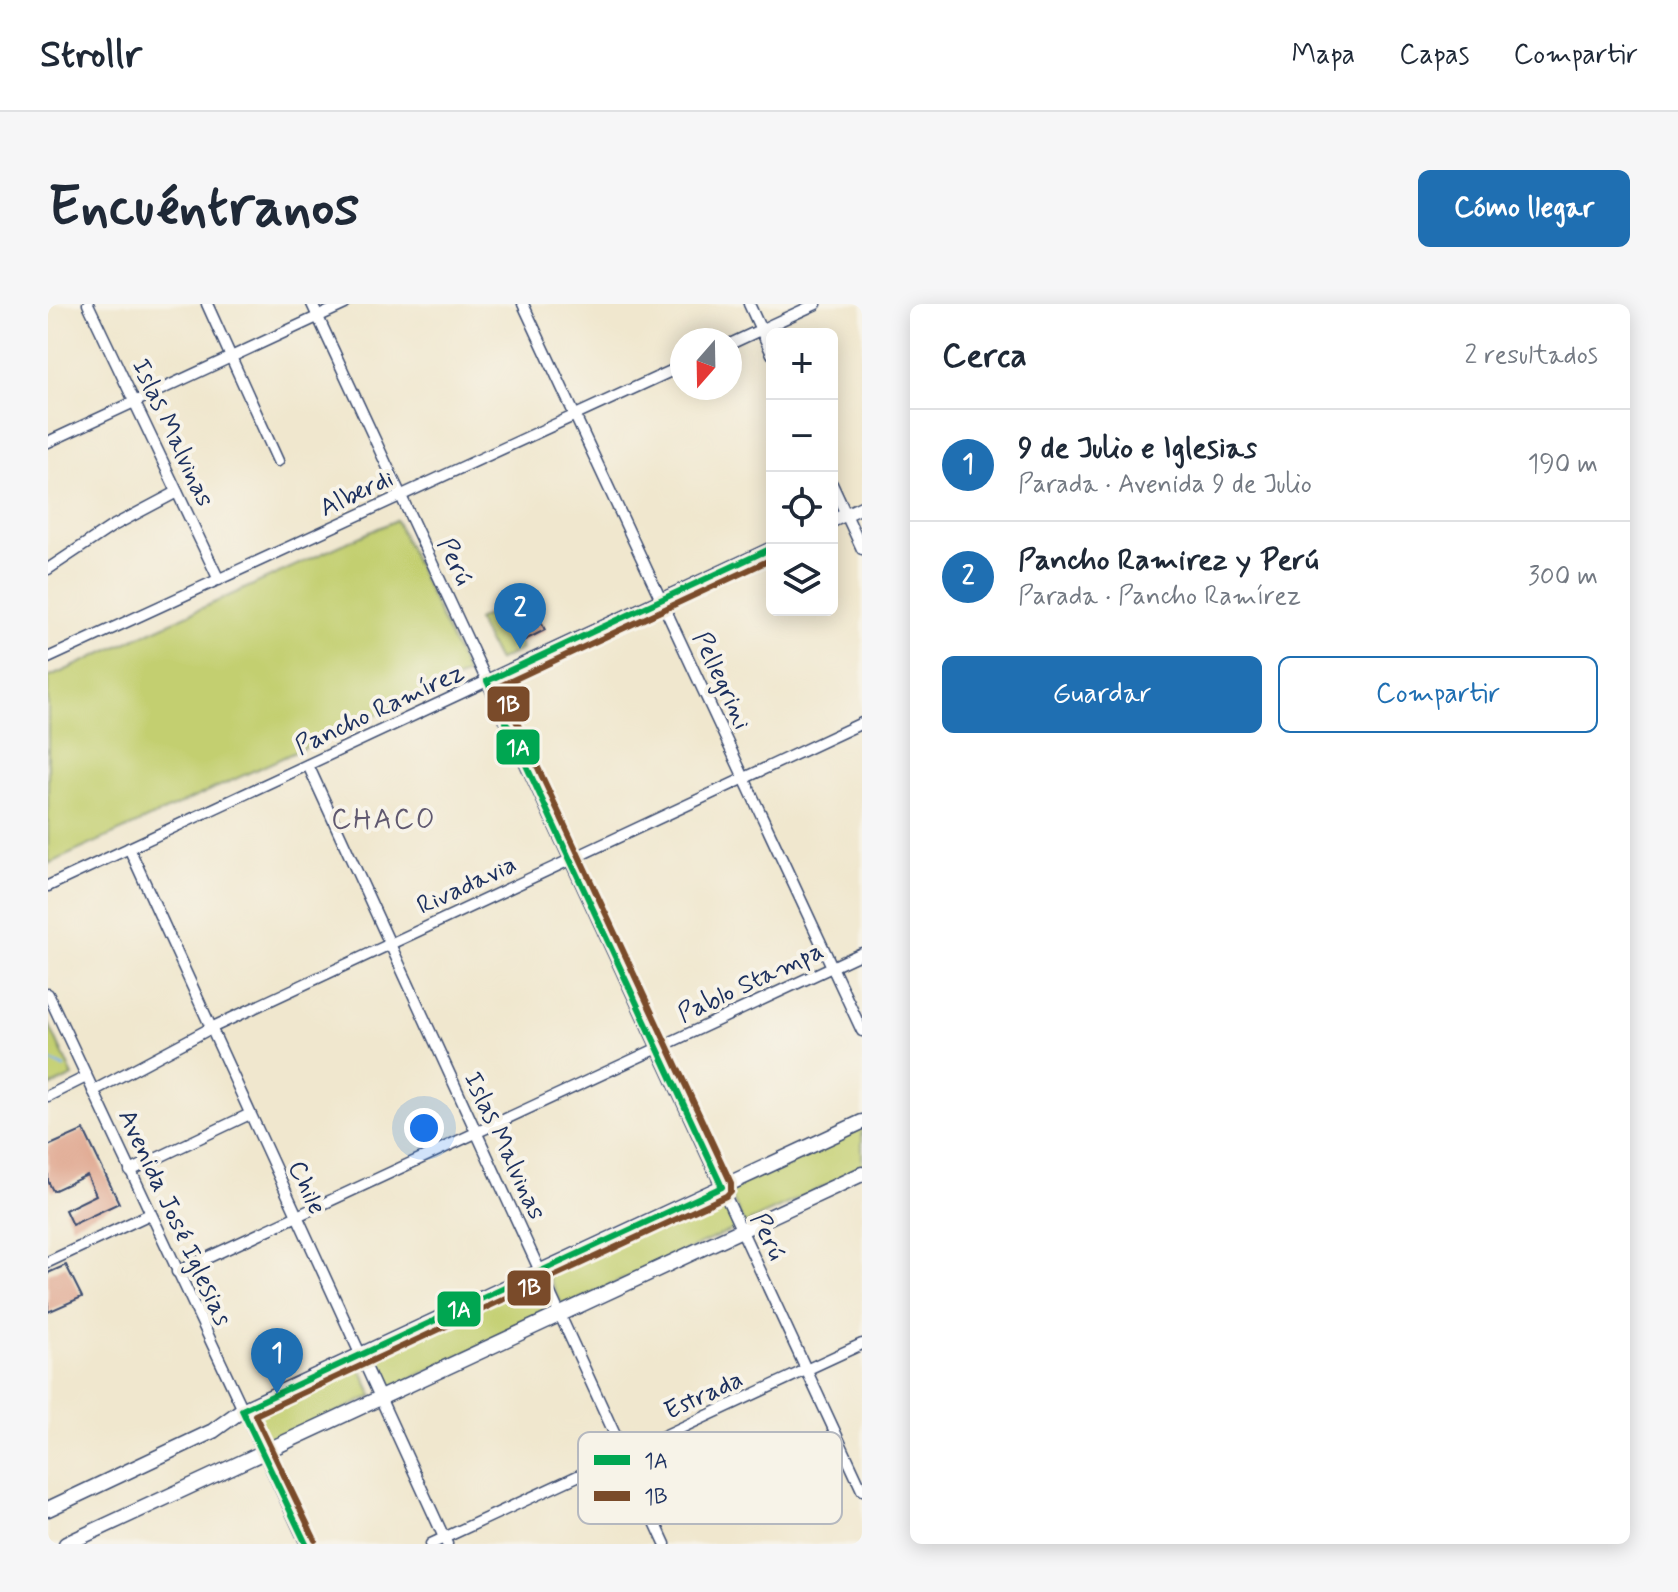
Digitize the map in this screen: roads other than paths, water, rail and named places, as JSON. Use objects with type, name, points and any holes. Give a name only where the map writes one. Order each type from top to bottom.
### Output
[{"type":"main road","points":[[48,1509],[213,1431],[242,1410],[862,1122]]},
{"type":"main road","points":[[66,1544],[862,1174]]},
{"type":"street","name":"Islas Malvinas","points":[[88,304],[219,580]]},
{"type":"street","points":[[207,304],[278,461]]},
{"type":"street","name":"Perú","points":[[312,304],[835,1432]]},
{"type":"street","points":[[48,442],[345,304]]},
{"type":"street","name":"Pellegrini","points":[[523,304],[862,1031]]},
{"type":"street","points":[[749,304],[766,340]]},
{"type":"street","points":[[742,338],[816,304]]},
{"type":"street","name":"Alberdi","points":[[48,658],[670,371]]},
{"type":"street","points":[[48,569],[111,527],[177,492]]},
{"type":"street","points":[[838,497],[862,549]]},
{"type":"street","points":[[838,518],[862,507]]},
{"type":"street","name":"Pancho Ramírez","points":[[48,886],[766,551]]},
{"type":"street","name":"Rivadavia","points":[[93,1091],[211,1028],[862,723]]},
{"type":"street","name":"Islas Malvinas","points":[[308,765],[614,1432]]},
{"type":"street","name":"Chile","points":[[129,848],[446,1541]]},
{"type":"street","name":"Pablo Stampa","points":[[177,1272],[862,953]]},
{"type":"street","name":"Avenida José Iglesias","points":[[48,994],[306,1544]]},
{"type":"street","points":[[48,1096],[86,1077]]},
{"type":"street","points":[[130,1171],[250,1114]]},
{"type":"street","points":[[48,1262],[150,1214]]},
{"type":"street","name":"Estrada","points":[[673,1432],[862,1344]]},
{"type":"street","name":"Perú","points":[[842,1447],[862,1490]]},
{"type":"street","name":"Estrada","points":[[431,1544],[446,1541],[578,1477]]},
{"type":"street","name":"Islas Malvinas","points":[[656,1524],[665,1544]]},
{"type":"waterway","points":[[48,1060],[64,1067]]},
{"type":"place","name":"Pancho Ramirez y Perú","points":[[520,649]]},
{"type":"place","name":"9 de Julio e Iglesias","points":[[277,1394]]},
{"type":"district","name":"CHACO","points":[[384,818]]}]
